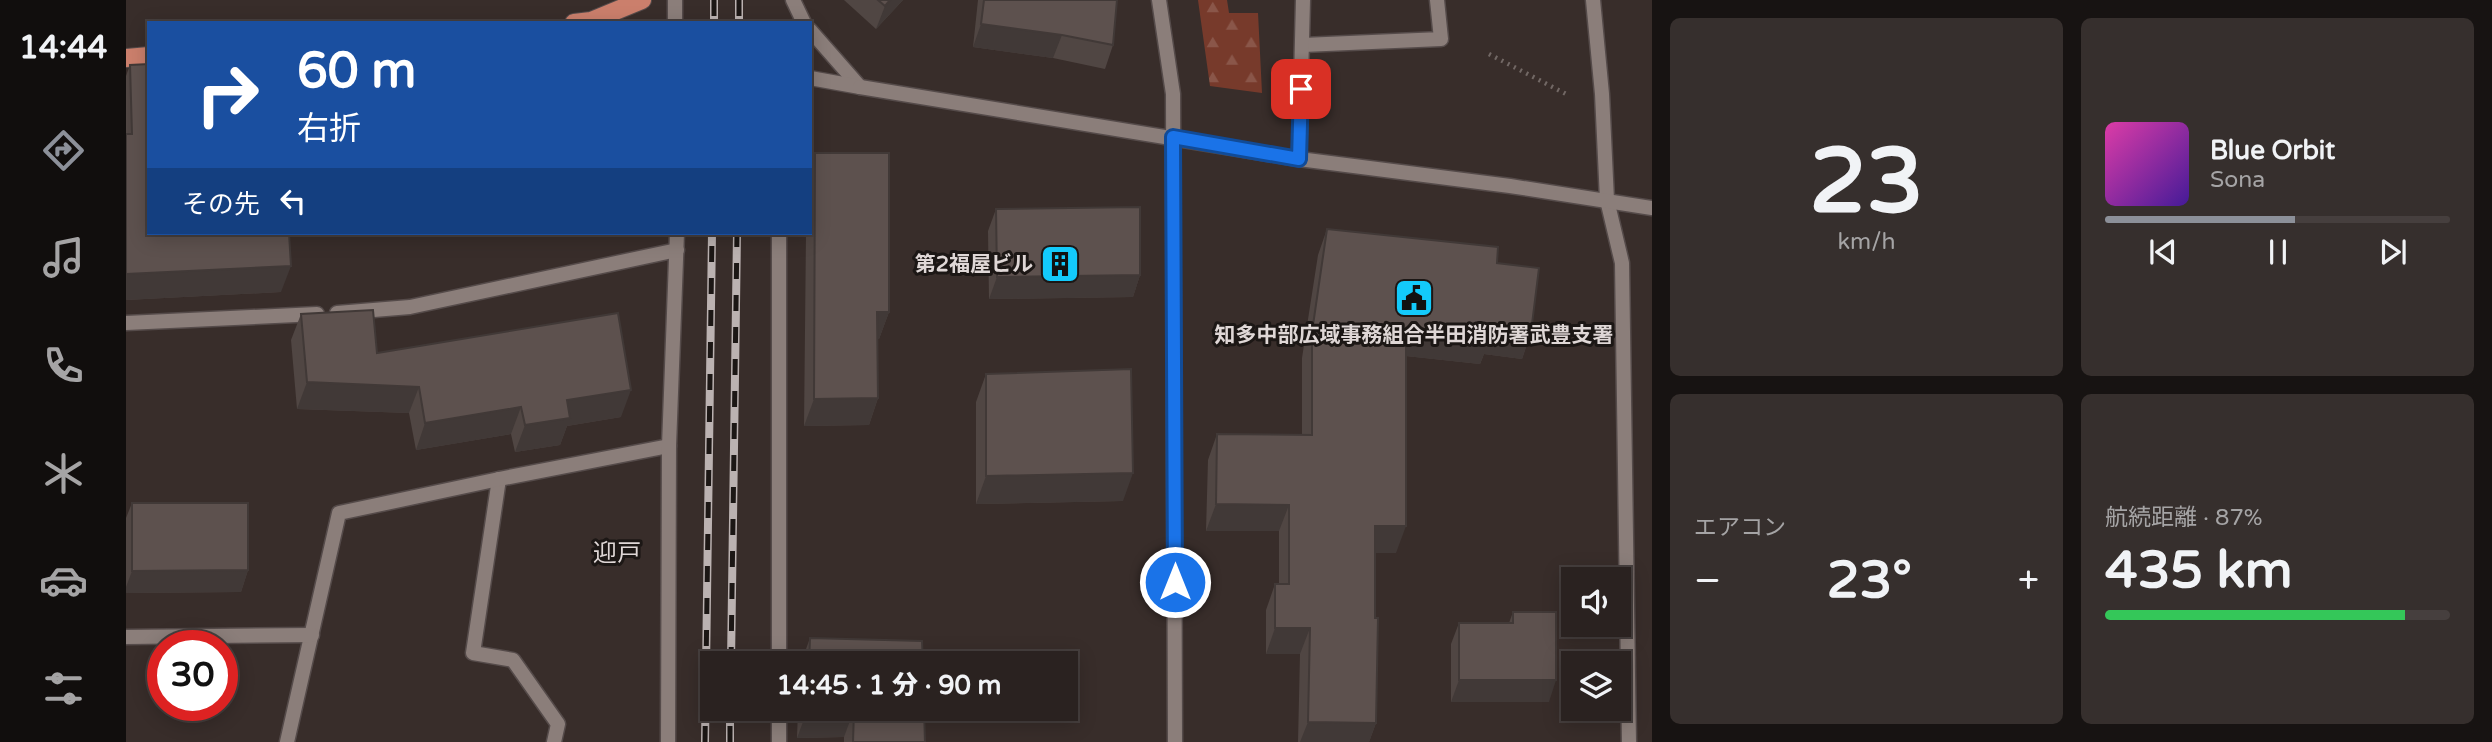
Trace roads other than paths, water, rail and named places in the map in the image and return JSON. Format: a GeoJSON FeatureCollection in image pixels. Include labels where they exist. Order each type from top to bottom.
{"type":"FeatureCollection","features":[{"type":"Feature","properties":{"kind":"main road"},"geometry":{"type":"LineString","coordinates":[[591,21],[642,0]]}},
{"type":"Feature","properties":{"kind":"main road"},"geometry":{"type":"LineString","coordinates":[[126,58],[147,56]]}},
{"type":"Feature","properties":{"kind":"street"},"geometry":{"type":"LineString","coordinates":[[675,0],[675,21]]}},
{"type":"Feature","properties":{"kind":"street"},"geometry":{"type":"LineString","coordinates":[[793,0],[803,21]]}},
{"type":"Feature","properties":{"kind":"street"},"geometry":{"type":"LineString","coordinates":[[1159,0],[1173,94],[1175,742]]}},
{"type":"Feature","properties":{"kind":"street"},"geometry":{"type":"LineString","coordinates":[[1299,159],[1303,0]]}},
{"type":"Feature","properties":{"kind":"street"},"geometry":{"type":"LineString","coordinates":[[1303,45],[1441,39],[1437,0]]}},
{"type":"Feature","properties":{"kind":"street"},"geometry":{"type":"LineString","coordinates":[[1593,0],[1602,94],[1607,200],[1622,264],[1629,742]]}},
{"type":"Feature","properties":{"kind":"street"},"geometry":{"type":"LineString","coordinates":[[812,32],[860,87]]}},
{"type":"Feature","properties":{"kind":"street"},"geometry":{"type":"LineString","coordinates":[[812,78],[1299,159],[1652,208]]}},
{"type":"Feature","properties":{"kind":"street"},"geometry":{"type":"LineString","coordinates":[[668,742],[669,446],[677,235]]}},
{"type":"Feature","properties":{"kind":"street"},"geometry":{"type":"LineString","coordinates":[[779,235],[779,651]]}},
{"type":"Feature","properties":{"kind":"street"},"geometry":{"type":"LineString","coordinates":[[126,323],[285,317],[410,307],[677,250]]}},
{"type":"Feature","properties":{"kind":"street"},"geometry":{"type":"LineString","coordinates":[[287,742],[339,513],[669,446]]}},
{"type":"Feature","properties":{"kind":"street"},"geometry":{"type":"LineString","coordinates":[[499,479],[473,653],[513,660],[558,724],[554,742]]}},
{"type":"Feature","properties":{"kind":"street"},"geometry":{"type":"LineString","coordinates":[[126,637],[312,635]]}},
{"type":"Feature","properties":{"kind":"street"},"geometry":{"type":"LineString","coordinates":[[779,721],[779,742]]}},
{"type":"Feature","properties":{"kind":"railway"},"geometry":{"type":"LineString","coordinates":[[714,0],[714,21]]}},
{"type":"Feature","properties":{"kind":"railway"},"geometry":{"type":"LineString","coordinates":[[739,0],[739,21]]}},
{"type":"Feature","properties":{"kind":"railway"},"geometry":{"type":"LineString","coordinates":[[705,742],[712,235]]}},
{"type":"Feature","properties":{"kind":"railway"},"geometry":{"type":"LineString","coordinates":[[731,651],[737,235]]}},
{"type":"Feature","properties":{"kind":"railway"},"geometry":{"type":"LineString","coordinates":[[730,721],[730,742]]}},
{"type":"Feature","properties":{"kind":"place","name":"第2福屋ビル"},"geometry":{"type":"Point","coordinates":[1060,264]}},
{"type":"Feature","properties":{"kind":"place","name":"知多中部広域事務組合半田消防署武豊支署"},"geometry":{"type":"Point","coordinates":[1414,298]}},
{"type":"Feature","properties":{"kind":"district","name":"迎戸"},"geometry":{"type":"Point","coordinates":[617,553]}}]}
